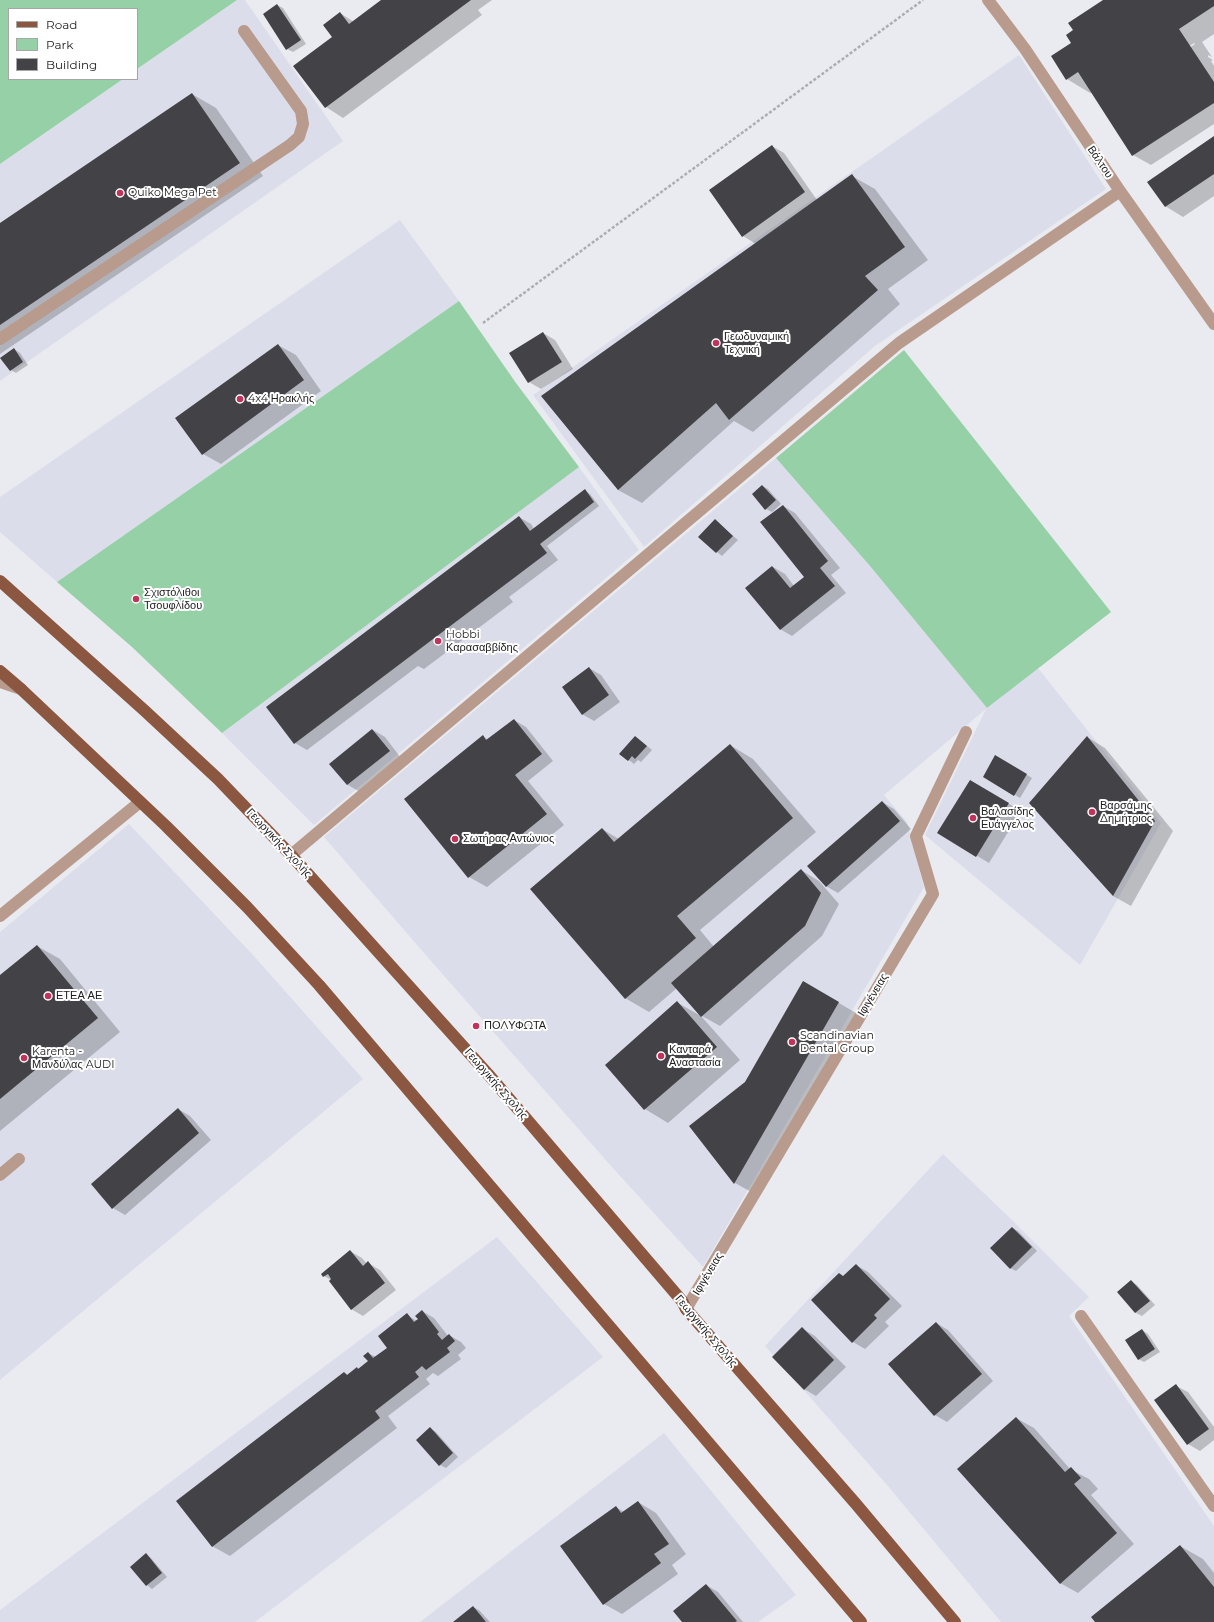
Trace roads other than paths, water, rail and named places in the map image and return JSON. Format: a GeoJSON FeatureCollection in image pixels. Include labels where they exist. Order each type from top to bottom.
{"type":"FeatureCollection","features":[{"type":"Feature","properties":{"kind":"main road","name":"Γεωργικής Σχολής"},"geometry":{"type":"LineString","coordinates":[[0,581],[66,639],[218,779],[291,855],[488,1074],[682,1301],[686,1309],[856,1504],[955,1622]]}},
{"type":"Feature","properties":{"kind":"main road"},"geometry":{"type":"LineString","coordinates":[[0,671],[166,826],[247,907],[319,985],[862,1622]]}},
{"type":"Feature","properties":{"kind":"street","name":"Βάλτου"},"geometry":{"type":"LineString","coordinates":[[988,0],[1025,49],[1120,191],[1214,324]]}},
{"type":"Feature","properties":{"kind":"street"},"geometry":{"type":"LineString","coordinates":[[0,339],[290,145],[299,137],[303,124],[301,111],[244,31]]}},
{"type":"Feature","properties":{"kind":"street"},"geometry":{"type":"LineString","coordinates":[[291,855],[899,343],[1120,191]]}},
{"type":"Feature","properties":{"kind":"street"},"geometry":{"type":"LineString","coordinates":[[0,682],[21,689]]}},
{"type":"Feature","properties":{"kind":"street","name":"Ιφιγένειας"},"geometry":{"type":"LineString","coordinates":[[686,1309],[933,894],[916,836],[966,732]]}},
{"type":"Feature","properties":{"kind":"street"},"geometry":{"type":"LineString","coordinates":[[0,916],[140,802]]}},
{"type":"Feature","properties":{"kind":"street"},"geometry":{"type":"LineString","coordinates":[[0,1174],[19,1159]]}},
{"type":"Feature","properties":{"kind":"street"},"geometry":{"type":"LineString","coordinates":[[1081,1316],[1214,1506]]}},
{"type":"Feature","properties":{"kind":"place","name":"Quiko Mega Pet"},"geometry":{"type":"Point","coordinates":[120,193]}},
{"type":"Feature","properties":{"kind":"place","name":"Γεωδυναμική Τεχνική"},"geometry":{"type":"Point","coordinates":[716,343]}},
{"type":"Feature","properties":{"kind":"place","name":"4x4 Ηρακλής"},"geometry":{"type":"Point","coordinates":[240,399]}},
{"type":"Feature","properties":{"kind":"place","name":"Σχιστόλιθοι Τσουφλίδου"},"geometry":{"type":"Point","coordinates":[136,599]}},
{"type":"Feature","properties":{"kind":"place","name":"Hobbi Καρασαββίδης"},"geometry":{"type":"Point","coordinates":[438,641]}},
{"type":"Feature","properties":{"kind":"place","name":"Βαρσάμης Δημήτριος"},"geometry":{"type":"Point","coordinates":[1092,812]}},
{"type":"Feature","properties":{"kind":"place","name":"Βαλασίδης Ευάγγελος"},"geometry":{"type":"Point","coordinates":[973,818]}},
{"type":"Feature","properties":{"kind":"place","name":"Σωτήρας Αντώνιος"},"geometry":{"type":"Point","coordinates":[455,839]}},
{"type":"Feature","properties":{"kind":"place","name":"ΕΤΕΑ ΑΕ"},"geometry":{"type":"Point","coordinates":[48,996]}},
{"type":"Feature","properties":{"kind":"place","name":"ΠΟΛΥΦΩΤΑ"},"geometry":{"type":"Point","coordinates":[476,1026]}},
{"type":"Feature","properties":{"kind":"place","name":"Scandinavian Dental Group"},"geometry":{"type":"Point","coordinates":[792,1042]}},
{"type":"Feature","properties":{"kind":"place","name":"Κανταρά Αναστασία"},"geometry":{"type":"Point","coordinates":[661,1056]}},
{"type":"Feature","properties":{"kind":"place","name":"Karenta - Μανδύλας AUDI"},"geometry":{"type":"Point","coordinates":[24,1058]}}]}
